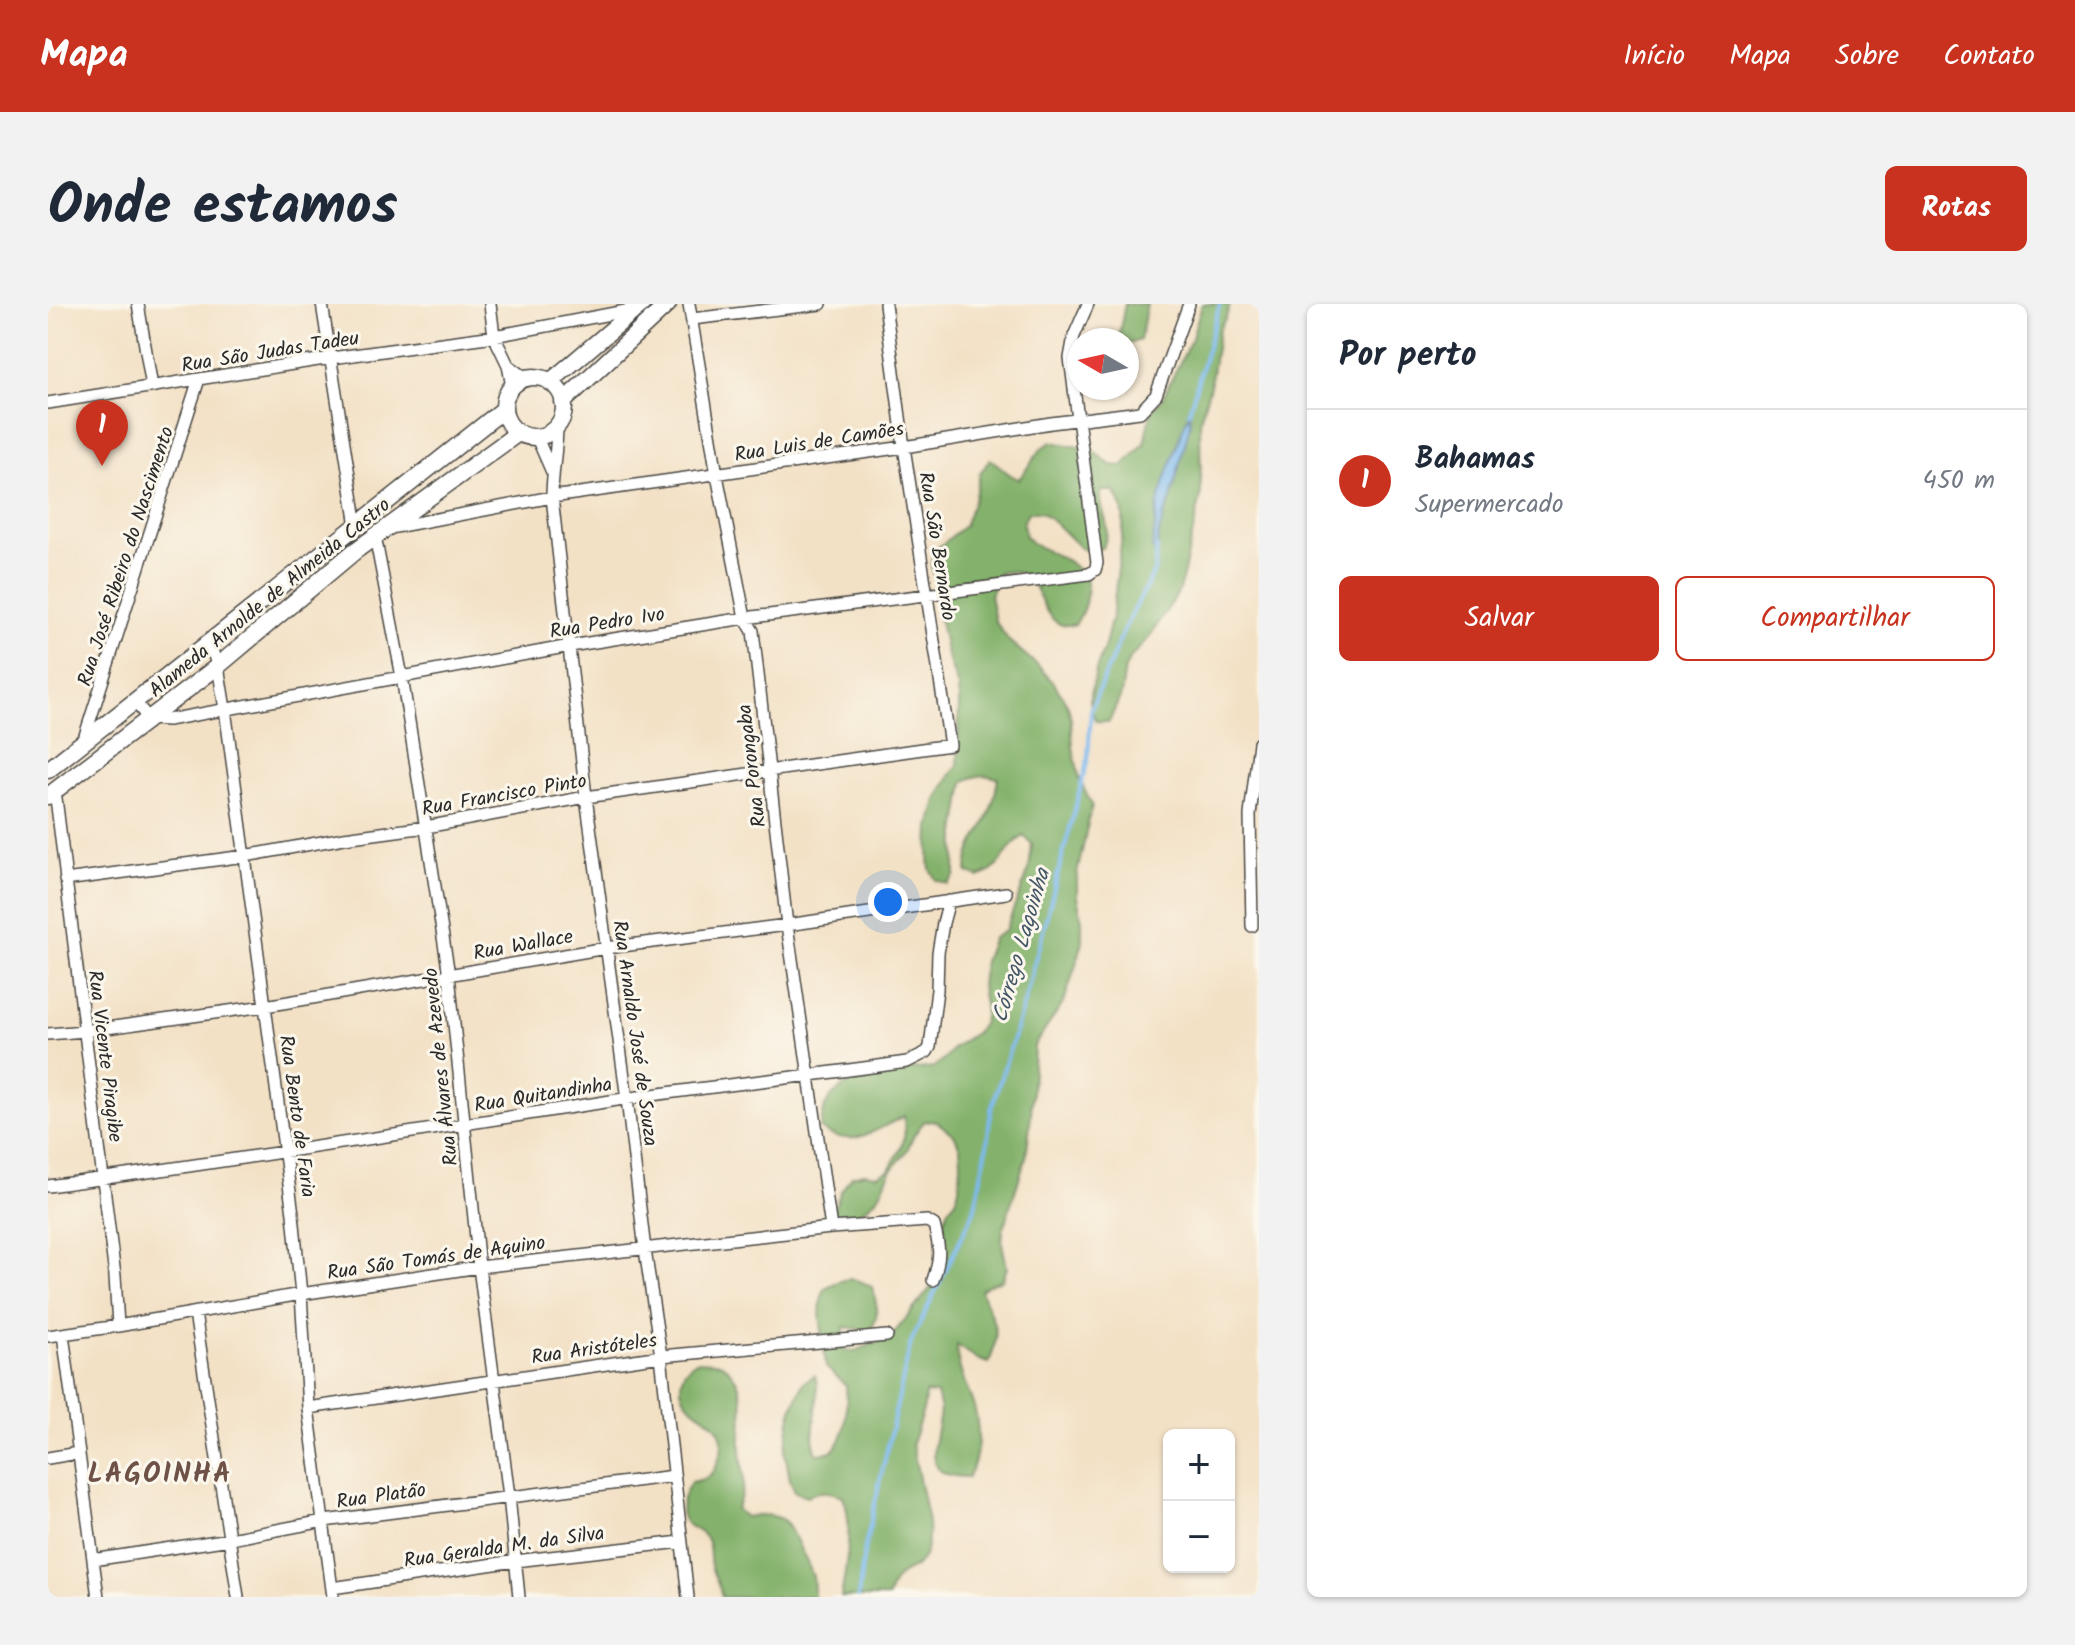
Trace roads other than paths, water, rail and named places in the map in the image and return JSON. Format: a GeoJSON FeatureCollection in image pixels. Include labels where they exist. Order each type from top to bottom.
{"type":"FeatureCollection","features":[{"type":"Feature","properties":{"kind":"main road"},"geometry":{"type":"LineString","coordinates":[[563,402],[668,304]]}},
{"type":"Feature","properties":{"kind":"main road"},"geometry":{"type":"LineString","coordinates":[[550,382],[640,306]]}},
{"type":"Feature","properties":{"kind":"main road"},"geometry":{"type":"LineString","coordinates":[[536,377],[550,382],[563,402],[563,412],[557,426],[537,438],[518,433],[506,419],[505,399],[519,383],[536,377]]}},
{"type":"Feature","properties":{"kind":"main road","name":"Alameda Arnolde de Almeida Castro"},"geometry":{"type":"LineString","coordinates":[[48,770],[504,409]]}},
{"type":"Feature","properties":{"kind":"main road","name":"Alameda Arnolde de Almeida Castro"},"geometry":{"type":"LineString","coordinates":[[51,793],[218,666],[380,532],[518,433]]}},
{"type":"Feature","properties":{"kind":"street"},"geometry":{"type":"LineString","coordinates":[[138,304],[152,387]]}},
{"type":"Feature","properties":{"kind":"street"},"geometry":{"type":"LineString","coordinates":[[322,304],[357,526]]}},
{"type":"Feature","properties":{"kind":"street"},"geometry":{"type":"LineString","coordinates":[[490,304],[494,336],[519,383]]}},
{"type":"Feature","properties":{"kind":"street","name":"Rua Porongaba"},"geometry":{"type":"LineString","coordinates":[[689,304],[717,475],[745,618],[753,631],[787,925],[831,1228]]}},
{"type":"Feature","properties":{"kind":"street"},"geometry":{"type":"LineString","coordinates":[[692,319],[821,304]]}},
{"type":"Feature","properties":{"kind":"street","name":"Rua São Bernardo"},"geometry":{"type":"LineString","coordinates":[[885,304],[950,745]]}},
{"type":"Feature","properties":{"kind":"street"},"geometry":{"type":"LineString","coordinates":[[1074,304],[1086,308],[1074,336],[1070,358],[1079,419]]}},
{"type":"Feature","properties":{"kind":"street","name":"Rua Luis de Camões"},"geometry":{"type":"LineString","coordinates":[[380,532],[552,497],[1140,412],[1156,395],[1189,304]]}},
{"type":"Feature","properties":{"kind":"street","name":"Rua São Judas Tadeu"},"geometry":{"type":"LineString","coordinates":[[48,403],[331,358],[494,336],[640,306]]}},
{"type":"Feature","properties":{"kind":"street","name":"Rua José Ribeiro do Nascimento"},"geometry":{"type":"LineString","coordinates":[[83,743],[199,379]]}},
{"type":"Feature","properties":{"kind":"street","name":"Rua Pedro Ivo"},"geometry":{"type":"LineString","coordinates":[[149,719],[168,720],[570,646],[745,618],[1089,574],[1095,570],[1097,563],[1079,419]]}},
{"type":"Feature","properties":{"kind":"street","name":"Rua Arnaldo José de Souza"},"geometry":{"type":"LineString","coordinates":[[557,426],[552,497],[586,797],[661,1356],[688,1597]]}},
{"type":"Feature","properties":{"kind":"street","name":"Rua Arnaldo José de Souza"},"geometry":{"type":"LineString","coordinates":[[537,438],[552,473]]}},
{"type":"Feature","properties":{"kind":"street","name":"Rua Álvares de Azevedo"},"geometry":{"type":"LineString","coordinates":[[380,532],[449,975],[479,1267],[519,1597]]}},
{"type":"Feature","properties":{"kind":"street","name":"Rua Bento de Faria"},"geometry":{"type":"LineString","coordinates":[[209,643],[218,666],[225,709],[285,1151],[301,1294],[308,1408],[332,1593]]}},
{"type":"Feature","properties":{"kind":"street"},"geometry":{"type":"LineString","coordinates":[[135,702],[149,719]]}},
{"type":"Feature","properties":{"kind":"street"},"geometry":{"type":"LineString","coordinates":[[1252,926],[1255,910],[1250,815],[1259,743]]}},
{"type":"Feature","properties":{"kind":"street","name":"Rua Francisco Pinto"},"geometry":{"type":"LineString","coordinates":[[65,880],[245,856],[586,797],[950,745]]}},
{"type":"Feature","properties":{"kind":"street","name":"Rua Vicente Piragibe"},"geometry":{"type":"LineString","coordinates":[[51,793],[85,1031],[115,1276],[118,1326]]}},
{"type":"Feature","properties":{"kind":"street","name":"Rua Wallace"},"geometry":{"type":"LineString","coordinates":[[48,1034],[265,1006],[606,948],[1006,893]]}},
{"type":"Feature","properties":{"kind":"street","name":"Rua Quitandinha"},"geometry":{"type":"LineString","coordinates":[[48,1186],[627,1099],[907,1062],[927,1052],[930,1047],[938,953],[949,901]]}},
{"type":"Feature","properties":{"kind":"street","name":"Rua São Tomás de Aquino"},"geometry":{"type":"LineString","coordinates":[[48,1336],[479,1267],[831,1228],[930,1222],[934,1225],[940,1248],[940,1261],[933,1280]]}},
{"type":"Feature","properties":{"kind":"street"},"geometry":{"type":"LineString","coordinates":[[195,1313],[238,1597]]}},
{"type":"Feature","properties":{"kind":"street"},"geometry":{"type":"LineString","coordinates":[[63,1334],[98,1597]]}},
{"type":"Feature","properties":{"kind":"street","name":"Rua Aristóteles"},"geometry":{"type":"LineString","coordinates":[[308,1408],[661,1356],[887,1336]]}},
{"type":"Feature","properties":{"kind":"street"},"geometry":{"type":"LineString","coordinates":[[48,1458],[78,1453]]}},
{"type":"Feature","properties":{"kind":"street","name":"Rua Platão"},"geometry":{"type":"LineString","coordinates":[[93,1560],[324,1521],[674,1476]]}},
{"type":"Feature","properties":{"kind":"street","name":"Rua Geralda M. da Silva"},"geometry":{"type":"LineString","coordinates":[[332,1593],[515,1561],[681,1542]]}},
{"type":"Feature","properties":{"kind":"water"},"geometry":{"type":"Polygon","coordinates":[[[1190,411],[1190,424],[1170,502],[1160,527],[1156,554],[1152,548],[1159,498],[1190,411]]]}},
{"type":"Feature","properties":{"kind":"waterway","name":"Córrego Lagoinha"},"geometry":{"type":"LineString","coordinates":[[1189,412],[1220,304]]}},
{"type":"Feature","properties":{"kind":"waterway","name":"Córrego Lagoinha"},"geometry":{"type":"LineString","coordinates":[[858,1597],[864,1552],[911,1342],[974,1211],[991,1110],[1024,1003],[1088,759],[1091,709],[1125,627],[1154,572],[1157,548]]}},
{"type":"Feature","properties":{"kind":"place","name":"Bahamas"},"geometry":{"type":"Point","coordinates":[102,466]}},
{"type":"Feature","properties":{"kind":"district","name":"LAGOINHA"},"geometry":{"type":"Point","coordinates":[160,1472]}}]}
